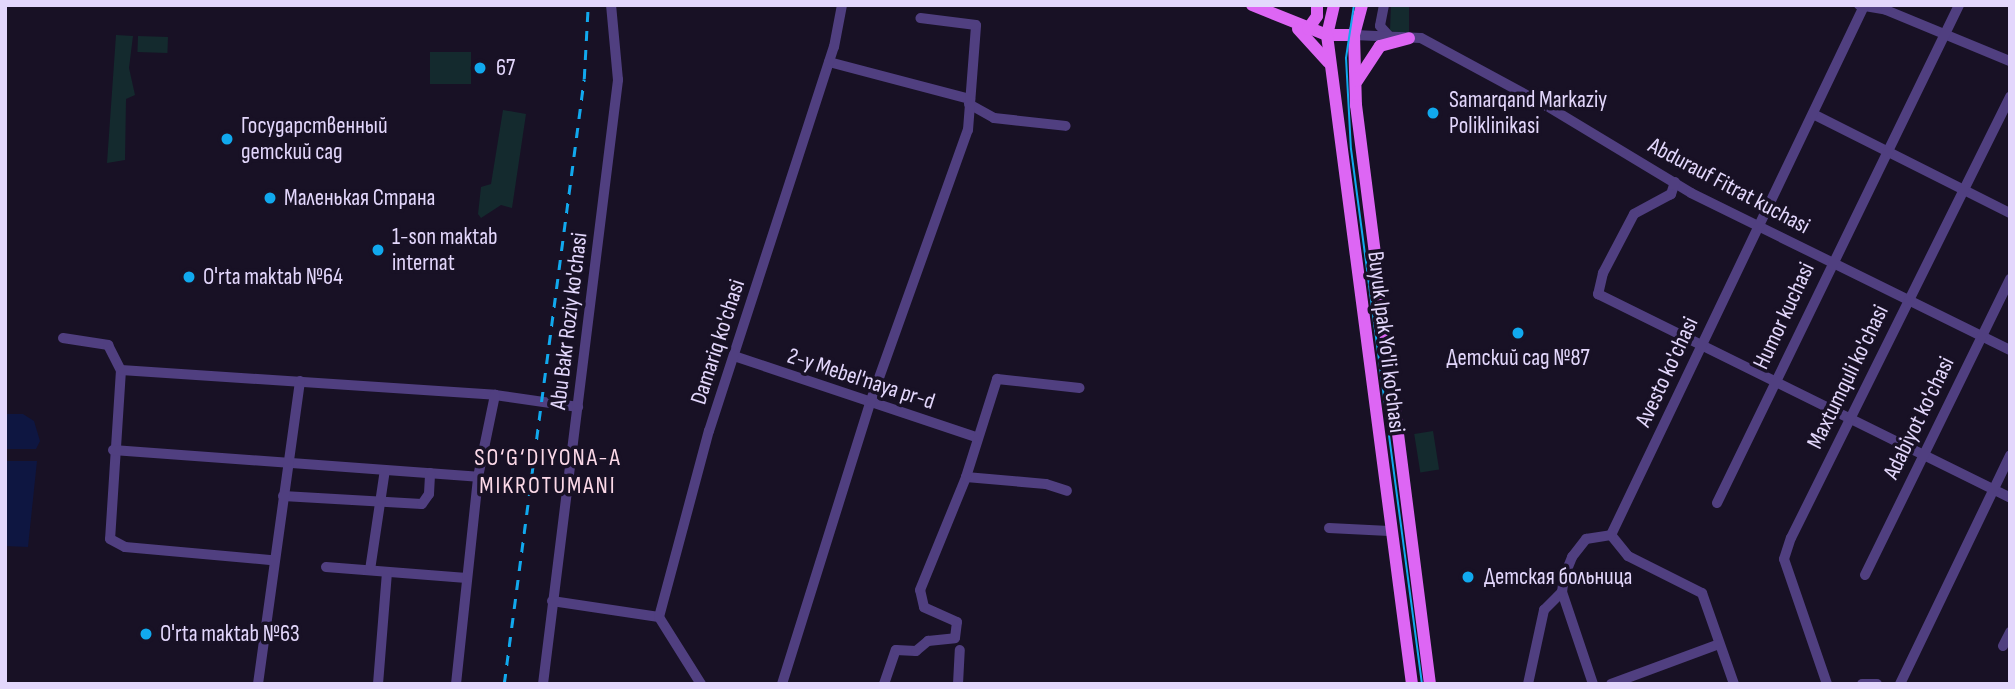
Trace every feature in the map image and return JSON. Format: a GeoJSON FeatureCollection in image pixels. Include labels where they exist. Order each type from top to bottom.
{"type":"FeatureCollection","features":[{"type":"Feature","properties":{"kind":"main road"},"geometry":{"type":"LineString","coordinates":[[1252,5],[1327,36],[1354,36]]}},
{"type":"Feature","properties":{"kind":"main road"},"geometry":{"type":"LineString","coordinates":[[1308,29],[1317,16],[1317,5]]}},
{"type":"Feature","properties":{"kind":"main road","name":"Buyuk Ipak Yo'li ko'chasi"},"geometry":{"type":"LineString","coordinates":[[1334,5],[1327,36],[1330,66],[1389,531],[1412,684]]}},
{"type":"Feature","properties":{"kind":"main road","name":"Buyuk Ipak Yo'li ko'chasi"},"geometry":{"type":"LineString","coordinates":[[1362,5],[1354,36],[1355,84],[1430,684]]}},
{"type":"Feature","properties":{"kind":"main road"},"geometry":{"type":"LineString","coordinates":[[1280,17],[1317,45],[1330,66]]}},
{"type":"Feature","properties":{"kind":"main road"},"geometry":{"type":"LineString","coordinates":[[1355,84],[1380,46],[1409,38]]}},
{"type":"Feature","properties":{"kind":"street","name":"Abu Bakr Roziy ko'chasi"},"geometry":{"type":"LineString","coordinates":[[543,684],[618,80],[611,5]]}},
{"type":"Feature","properties":{"kind":"street","name":"Damariq ko'chasi"},"geometry":{"type":"LineString","coordinates":[[659,617],[734,356],[829,62],[842,5]]}},
{"type":"Feature","properties":{"kind":"street"},"geometry":{"type":"LineString","coordinates":[[1384,5],[1380,26],[1390,37]]}},
{"type":"Feature","properties":{"kind":"street","name":"Humor kuchasi"},"geometry":{"type":"LineString","coordinates":[[1717,503],[1831,262],[1959,5]]}},
{"type":"Feature","properties":{"kind":"street"},"geometry":{"type":"LineString","coordinates":[[1867,6],[2010,61]]}},
{"type":"Feature","properties":{"kind":"street","name":"Avesto ko'chasi"},"geometry":{"type":"LineString","coordinates":[[1611,535],[1757,225],[1867,6]]}},
{"type":"Feature","properties":{"kind":"street"},"geometry":{"type":"LineString","coordinates":[[790,684],[783,683],[870,403],[968,130],[975,25],[920,19]]}},
{"type":"Feature","properties":{"kind":"street","name":"Abdurauf Fitrat kuchasi"},"geometry":{"type":"LineString","coordinates":[[1354,36],[1421,38],[1547,106],[1675,182],[2010,350]]}},
{"type":"Feature","properties":{"kind":"street"},"geometry":{"type":"LineString","coordinates":[[829,62],[970,101],[993,118],[1066,126]]}},
{"type":"Feature","properties":{"kind":"street","name":"Maxtumquli ko'chasi"},"geometry":{"type":"LineString","coordinates":[[1826,684],[1784,559],[1907,299],[1966,190],[2010,96]]}},
{"type":"Feature","properties":{"kind":"street"},"geometry":{"type":"LineString","coordinates":[[1813,114],[2010,213]]}},
{"type":"Feature","properties":{"kind":"street"},"geometry":{"type":"LineString","coordinates":[[1675,182],[1671,194],[1634,214],[1603,273],[1598,294],[1924,452],[2010,498]]}},
{"type":"Feature","properties":{"kind":"street","name":"Adabiyot ko'chasi"},"geometry":{"type":"LineString","coordinates":[[1866,575],[1980,335],[2010,279]]}},
{"type":"Feature","properties":{"kind":"street"},"geometry":{"type":"LineString","coordinates":[[62,338],[108,345],[121,370],[113,450],[110,539],[125,547],[272,560]]}},
{"type":"Feature","properties":{"kind":"street","name":"2-y Mebel'naya pr-d"},"geometry":{"type":"LineString","coordinates":[[734,356],[976,438]]}},
{"type":"Feature","properties":{"kind":"street"},"geometry":{"type":"LineString","coordinates":[[121,370],[495,395],[578,407]]}},
{"type":"Feature","properties":{"kind":"street"},"geometry":{"type":"LineString","coordinates":[[884,684],[896,650],[916,651],[928,641],[955,638],[957,622],[924,607],[920,590],[967,477],[976,438],[997,379],[1080,388]]}},
{"type":"Feature","properties":{"kind":"street"},"geometry":{"type":"LineString","coordinates":[[258,684],[272,560],[300,381]]}},
{"type":"Feature","properties":{"kind":"street"},"geometry":{"type":"LineString","coordinates":[[456,684],[478,477],[495,395]]}},
{"type":"Feature","properties":{"kind":"street"},"geometry":{"type":"LineString","coordinates":[[113,450],[478,477]]}},
{"type":"Feature","properties":{"kind":"street"},"geometry":{"type":"LineString","coordinates":[[1900,684],[2010,454]]}},
{"type":"Feature","properties":{"kind":"street"},"geometry":{"type":"LineString","coordinates":[[370,570],[384,470]]}},
{"type":"Feature","properties":{"kind":"street"},"geometry":{"type":"LineString","coordinates":[[283,496],[422,504],[429,494],[430,473]]}},
{"type":"Feature","properties":{"kind":"street"},"geometry":{"type":"LineString","coordinates":[[967,477],[1046,484],[1067,491]]}},
{"type":"Feature","properties":{"kind":"street"},"geometry":{"type":"LineString","coordinates":[[1329,528],[1389,531]]}},
{"type":"Feature","properties":{"kind":"street"},"geometry":{"type":"LineString","coordinates":[[1528,684],[1544,610],[1562,592],[1572,556],[1586,539],[1611,535],[1629,556],[1702,593],[1734,684]]}},
{"type":"Feature","properties":{"kind":"street"},"geometry":{"type":"LineString","coordinates":[[326,567],[467,578]]}},
{"type":"Feature","properties":{"kind":"street"},"geometry":{"type":"LineString","coordinates":[[378,684],[387,572]]}},
{"type":"Feature","properties":{"kind":"street"},"geometry":{"type":"LineString","coordinates":[[1562,592],[1593,684]]}},
{"type":"Feature","properties":{"kind":"street"},"geometry":{"type":"LineString","coordinates":[[552,601],[659,617],[701,684]]}},
{"type":"Feature","properties":{"kind":"street"},"geometry":{"type":"LineString","coordinates":[[2003,646],[2010,632]]}},
{"type":"Feature","properties":{"kind":"street"},"geometry":{"type":"LineString","coordinates":[[1611,684],[1719,644]]}},
{"type":"Feature","properties":{"kind":"street"},"geometry":{"type":"LineString","coordinates":[[958,684],[960,650]]}},
{"type":"Feature","properties":{"kind":"street"},"geometry":{"type":"LineString","coordinates":[[1862,684],[1877,684]]}},
{"type":"Feature","properties":{"kind":"green space"},"geometry":{"type":"Polygon","coordinates":[[[1391,5],[1409,5],[1409,34],[1390,31],[1391,5]]]}},
{"type":"Feature","properties":{"kind":"green space"},"geometry":{"type":"Polygon","coordinates":[[[116,35],[133,36],[129,68],[135,95],[126,99],[125,160],[107,163],[116,35]]]}},
{"type":"Feature","properties":{"kind":"green space"},"geometry":{"type":"Polygon","coordinates":[[[138,36],[168,37],[167,53],[137,52],[138,36]]]}},
{"type":"Feature","properties":{"kind":"green space"},"geometry":{"type":"Polygon","coordinates":[[[430,52],[471,52],[471,84],[430,84],[430,52]]]}},
{"type":"Feature","properties":{"kind":"green space"},"geometry":{"type":"Polygon","coordinates":[[[503,110],[526,114],[512,208],[501,205],[481,218],[478,214],[481,187],[491,184],[503,110]]]}},
{"type":"Feature","properties":{"kind":"green space"},"geometry":{"type":"Polygon","coordinates":[[[1433,431],[1439,470],[1420,472],[1414,434],[1433,431]]]}},
{"type":"Feature","properties":{"kind":"shaded area"},"geometry":{"type":"Polygon","coordinates":[[[5,414],[23,414],[34,421],[40,441],[36,449],[5,449],[5,414]]]}},
{"type":"Feature","properties":{"kind":"shaded area"},"geometry":{"type":"Polygon","coordinates":[[[5,461],[37,461],[28,547],[5,546],[5,461]]]}},
{"type":"Feature","properties":{"kind":"tram line"},"geometry":{"type":"LineString","coordinates":[[1354,5],[1346,58],[1351,149],[1422,684]]}},
{"type":"Feature","properties":{"kind":"railway"},"geometry":{"type":"LineString","coordinates":[[504,684],[584,79],[588,5]]}},
{"type":"Feature","properties":{"kind":"place","name":"67"},"geometry":{"type":"Point","coordinates":[480,68]}},
{"type":"Feature","properties":{"kind":"place","name":"Samarqand Markaziy Poliklinikasi"},"geometry":{"type":"Point","coordinates":[1433,113]}},
{"type":"Feature","properties":{"kind":"place","name":"Государственный детский сад"},"geometry":{"type":"Point","coordinates":[227,139]}},
{"type":"Feature","properties":{"kind":"place","name":"Маленькая Страна"},"geometry":{"type":"Point","coordinates":[270,198]}},
{"type":"Feature","properties":{"kind":"place","name":"1-son maktab internat"},"geometry":{"type":"Point","coordinates":[378,250]}},
{"type":"Feature","properties":{"kind":"place","name":"O'rta maktab №64"},"geometry":{"type":"Point","coordinates":[189,277]}},
{"type":"Feature","properties":{"kind":"place","name":"Детский сад №87"},"geometry":{"type":"Point","coordinates":[1518,333]}},
{"type":"Feature","properties":{"kind":"place","name":"Детская больница"},"geometry":{"type":"Point","coordinates":[1468,577]}},
{"type":"Feature","properties":{"kind":"place","name":"O'rta maktab №63"},"geometry":{"type":"Point","coordinates":[146,634]}},
{"type":"Feature","properties":{"kind":"district","name":"SO‘G‘DIYONA-А MIKROTUMANI"},"geometry":{"type":"Point","coordinates":[548,472]}}]}
